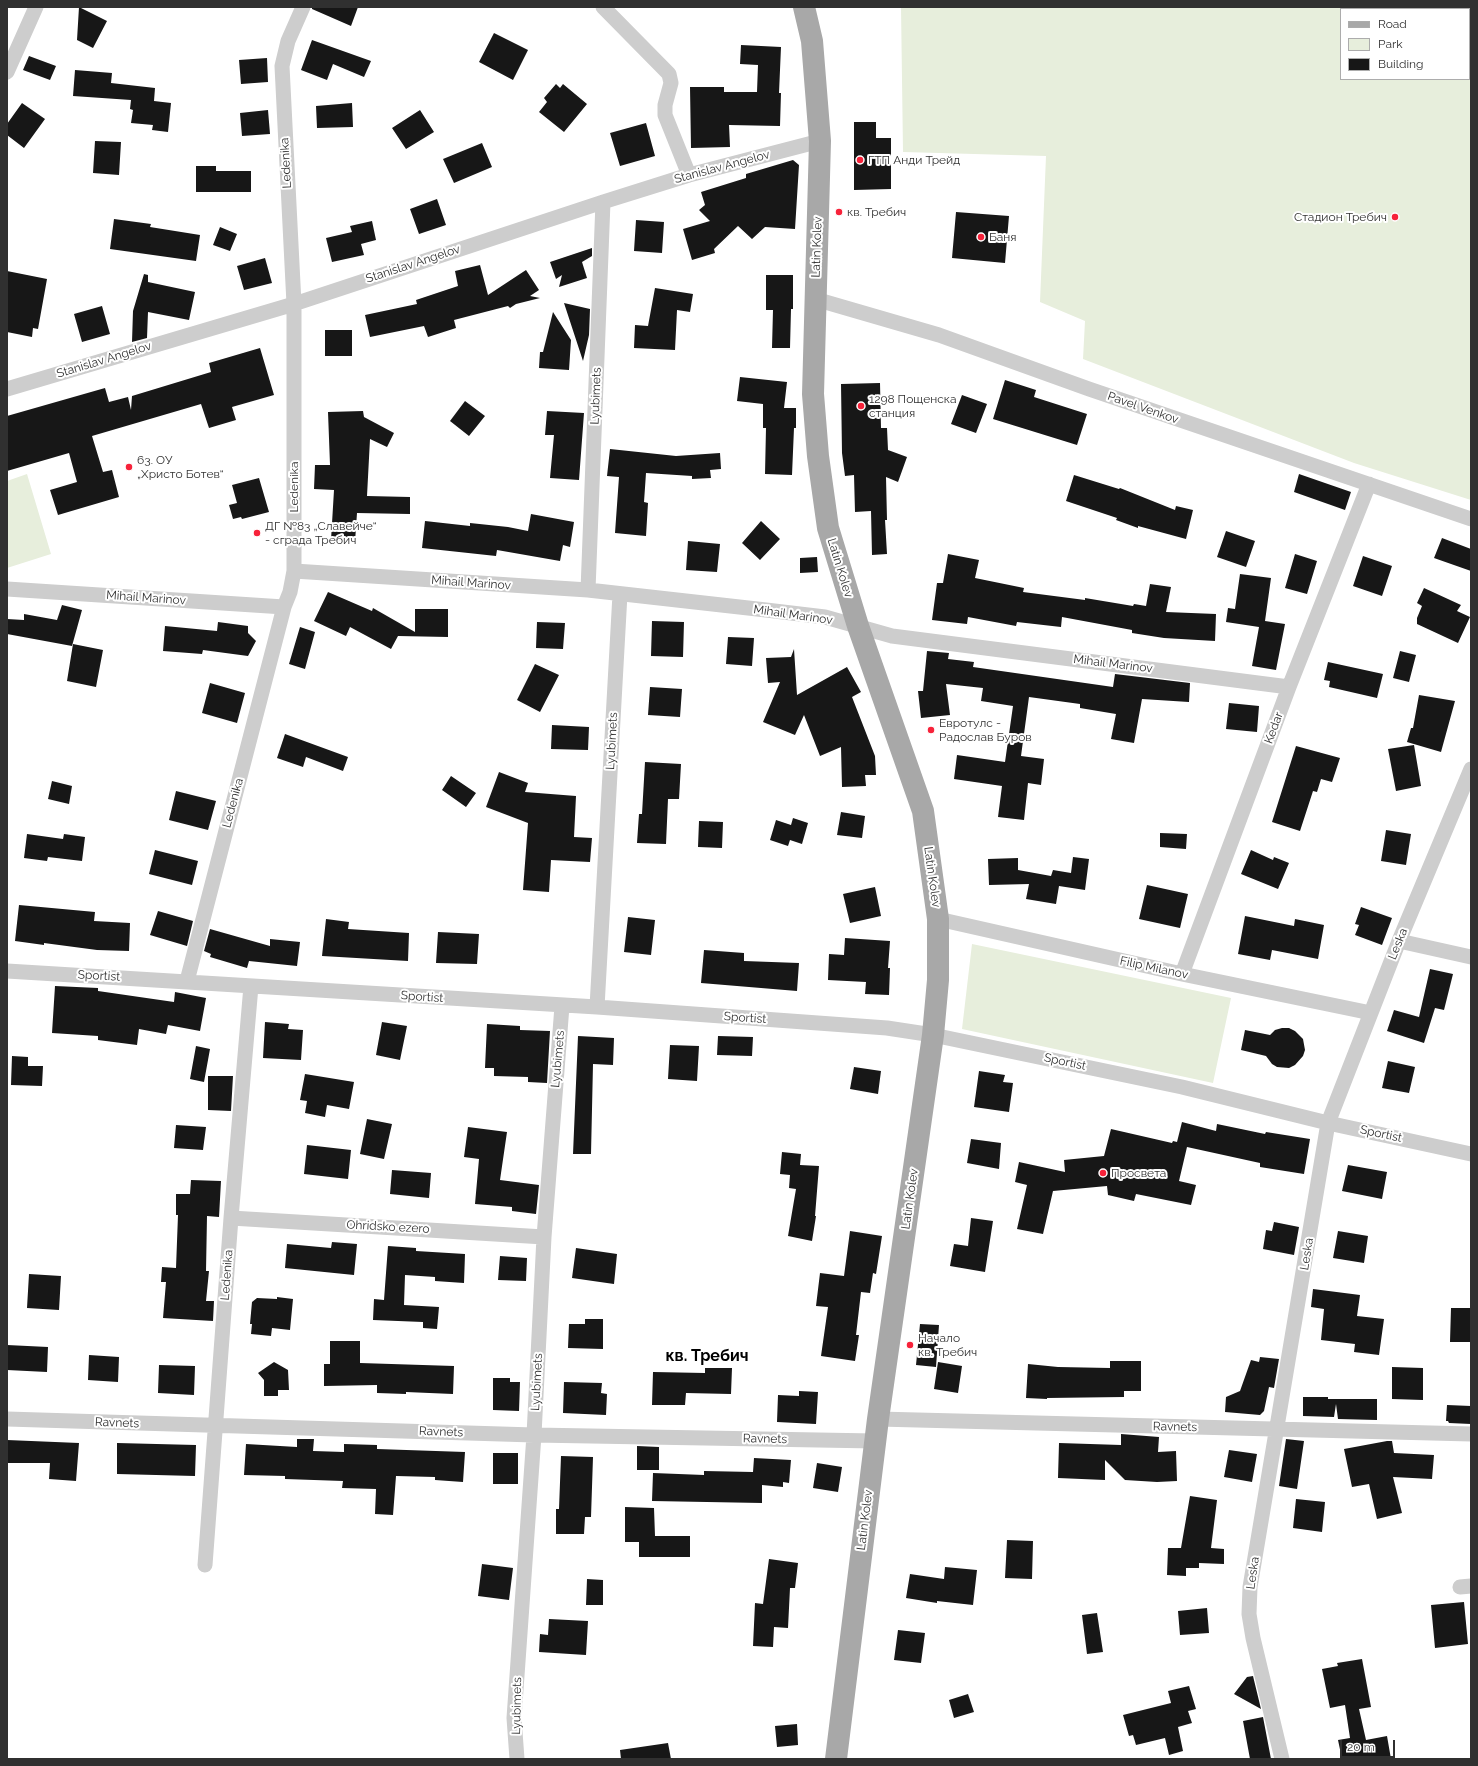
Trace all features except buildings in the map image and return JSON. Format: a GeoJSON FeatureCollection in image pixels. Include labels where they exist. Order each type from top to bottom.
{"type":"FeatureCollection","features":[{"type":"Feature","properties":{"kind":"main road","name":"Latin Kolev"},"geometry":{"type":"LineString","coordinates":[[804,7],[812,41],[820,141],[813,394],[818,456],[828,528],[858,626],[922,811],[938,919],[938,980],[933,1034],[875,1441],[836,1759]]}},
{"type":"Feature","properties":{"kind":"street"},"geometry":{"type":"LineString","coordinates":[[7,72],[36,7]]}},
{"type":"Feature","properties":{"kind":"street","name":"Ledenika"},"geometry":{"type":"LineString","coordinates":[[187,981],[284,607],[290,592],[294,571],[294,304],[282,66],[288,41],[303,7]]}},
{"type":"Feature","properties":{"kind":"street"},"geometry":{"type":"LineString","coordinates":[[603,7],[669,74],[671,83],[665,105],[665,115],[689,175]]}},
{"type":"Feature","properties":{"kind":"street","name":"Stanislav Angelov"},"geometry":{"type":"LineString","coordinates":[[7,389],[294,304],[689,175],[820,141]]}},
{"type":"Feature","properties":{"kind":"street","name":"Lyubimets"},"geometry":{"type":"LineString","coordinates":[[588,590],[603,202]]}},
{"type":"Feature","properties":{"kind":"street","name":"Pavel Venkov"},"geometry":{"type":"LineString","coordinates":[[815,299],[939,335],[1097,392],[1471,519]]}},
{"type":"Feature","properties":{"kind":"street","name":"Kedar"},"geometry":{"type":"LineString","coordinates":[[1182,974],[1289,687],[1369,484]]}},
{"type":"Feature","properties":{"kind":"street","name":"Mihail Marinov"},"geometry":{"type":"LineString","coordinates":[[294,571],[588,590],[824,617],[892,636],[1289,687]]}},
{"type":"Feature","properties":{"kind":"street","name":"Mihail Marinov"},"geometry":{"type":"LineString","coordinates":[[7,589],[284,607]]}},
{"type":"Feature","properties":{"kind":"street","name":"Lyubimets"},"geometry":{"type":"LineString","coordinates":[[596,1007],[620,594]]}},
{"type":"Feature","properties":{"kind":"street","name":"Leska"},"geometry":{"type":"LineString","coordinates":[[1282,1759],[1253,1638],[1250,1614],[1250,1587],[1278,1430],[1328,1123],[1398,941],[1471,769]]}},
{"type":"Feature","properties":{"kind":"street","name":"Filip Milanov"},"geometry":{"type":"LineString","coordinates":[[938,919],[1182,974],[1371,1013]]}},
{"type":"Feature","properties":{"kind":"street"},"geometry":{"type":"LineString","coordinates":[[1398,941],[1471,957]]}},
{"type":"Feature","properties":{"kind":"street","name":"Sportist"},"geometry":{"type":"LineString","coordinates":[[7,971],[596,1007],[888,1028],[933,1034],[1182,1087],[1328,1123],[1471,1154]]}},
{"type":"Feature","properties":{"kind":"street","name":"Ledenika"},"geometry":{"type":"LineString","coordinates":[[205,1565],[231,1218],[251,986]]}},
{"type":"Feature","properties":{"kind":"street","name":"Lyubimets"},"geometry":{"type":"LineString","coordinates":[[517,1759],[514,1718],[534,1435],[544,1237],[562,1006]]}},
{"type":"Feature","properties":{"kind":"street","name":"Ohridsko ezero"},"geometry":{"type":"LineString","coordinates":[[231,1218],[544,1237]]}},
{"type":"Feature","properties":{"kind":"street","name":"Ravnets"},"geometry":{"type":"LineString","coordinates":[[7,1419],[534,1435],[875,1441]]}},
{"type":"Feature","properties":{"kind":"street","name":"Ravnets"},"geometry":{"type":"LineString","coordinates":[[878,1419],[1471,1434]]}},
{"type":"Feature","properties":{"kind":"green space"},"geometry":{"type":"Polygon","coordinates":[[[901,7],[1471,7],[1471,500],[1354,463],[1083,359],[1085,321],[1040,302],[1046,156],[903,152],[901,7]]]}},
{"type":"Feature","properties":{"kind":"green space"},"geometry":{"type":"Polygon","coordinates":[[[27,474],[51,554],[7,568],[7,481],[27,474]]]}},
{"type":"Feature","properties":{"kind":"green space"},"geometry":{"type":"Polygon","coordinates":[[[972,944],[1231,998],[1213,1083],[962,1029],[972,944]]]}},
{"type":"Feature","properties":{"kind":"place","name":"ГТП Анди Трейд"},"geometry":{"type":"Point","coordinates":[860,160]}},
{"type":"Feature","properties":{"kind":"place","name":"кв. Требич"},"geometry":{"type":"Point","coordinates":[839,212]}},
{"type":"Feature","properties":{"kind":"place","name":"Стадион Требич"},"geometry":{"type":"Point","coordinates":[1395,217]}},
{"type":"Feature","properties":{"kind":"place","name":"Баня"},"geometry":{"type":"Point","coordinates":[981,237]}},
{"type":"Feature","properties":{"kind":"place","name":"1298 Пощенска станция"},"geometry":{"type":"Point","coordinates":[861,406]}},
{"type":"Feature","properties":{"kind":"place","name":"63. ОУ „Христо Ботев“"},"geometry":{"type":"Point","coordinates":[129,467]}},
{"type":"Feature","properties":{"kind":"place","name":"ДГ №83 „Славейче“ - сграда Требич"},"geometry":{"type":"Point","coordinates":[257,533]}},
{"type":"Feature","properties":{"kind":"place","name":"Евротулс - Радослав Буров"},"geometry":{"type":"Point","coordinates":[931,730]}},
{"type":"Feature","properties":{"kind":"place","name":"Просвета"},"geometry":{"type":"Point","coordinates":[1103,1173]}},
{"type":"Feature","properties":{"kind":"place","name":"Начало кв. Требич"},"geometry":{"type":"Point","coordinates":[910,1345]}},
{"type":"Feature","properties":{"kind":"district","name":"кв. Требич"},"geometry":{"type":"Point","coordinates":[707,1356]}}]}
